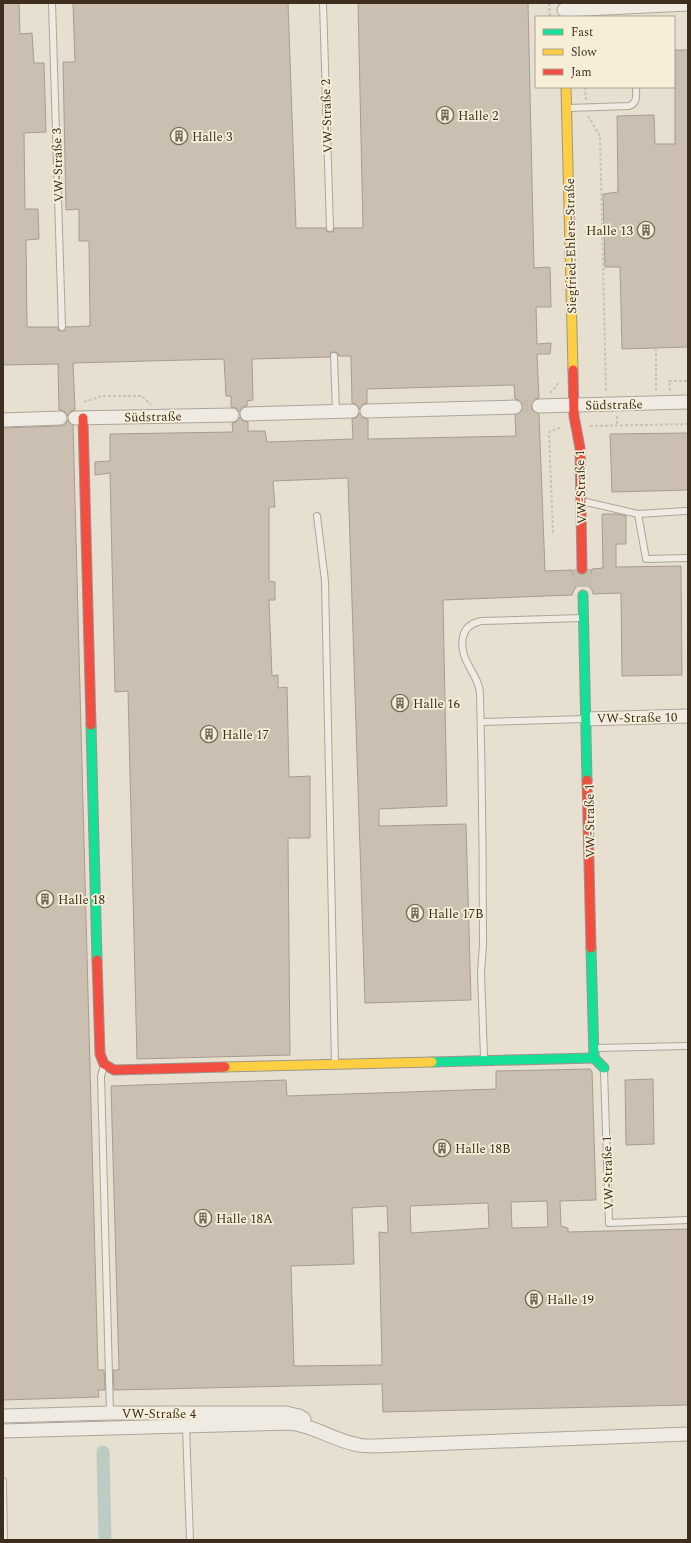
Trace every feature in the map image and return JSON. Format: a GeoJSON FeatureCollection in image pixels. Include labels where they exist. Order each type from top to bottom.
{"type":"FeatureCollection","features":[{"type":"Feature","properties":{"kind":"street"},"geometry":{"type":"LineString","coordinates":[[564,10],[633,9],[688,4]]}},
{"type":"Feature","properties":{"kind":"street","name":"Siegfried-Ehlers-Straße"},"geometry":{"type":"LineString","coordinates":[[566,88],[574,405]]}},
{"type":"Feature","properties":{"kind":"street","name":"Südstraße"},"geometry":{"type":"LineString","coordinates":[[539,406],[688,402]]}},
{"type":"Feature","properties":{"kind":"street","name":"VW-Straße 1"},"geometry":{"type":"LineString","coordinates":[[574,405],[575,421],[580,448],[582,569]]}},
{"type":"Feature","properties":{"kind":"street"},"geometry":{"type":"LineString","coordinates":[[367,411],[515,407]]}},
{"type":"Feature","properties":{"kind":"street"},"geometry":{"type":"LineString","coordinates":[[248,414],[352,412]]}},
{"type":"Feature","properties":{"kind":"street","name":"Südstraße"},"geometry":{"type":"LineString","coordinates":[[79,418],[232,415]]}},
{"type":"Feature","properties":{"kind":"street"},"geometry":{"type":"LineString","coordinates":[[3,420],[60,418]]}},
{"type":"Feature","properties":{"kind":"street"},"geometry":{"type":"LineString","coordinates":[[79,418],[100,1054],[104,1064],[114,1070],[594,1058]]}},
{"type":"Feature","properties":{"kind":"street","name":"VW-Straße 1"},"geometry":{"type":"LineString","coordinates":[[583,595],[594,1058],[604,1068]]}},
{"type":"Feature","properties":{"kind":"street","name":"VW-Straße 10"},"geometry":{"type":"LineString","coordinates":[[586,718],[688,716]]}},
{"type":"Feature","properties":{"kind":"street","name":"VW-Straße 4"},"geometry":{"type":"LineString","coordinates":[[3,1416],[110,1413],[286,1413],[299,1416],[305,1420],[310,1427]]}},
{"type":"Feature","properties":{"kind":"street"},"geometry":{"type":"LineString","coordinates":[[3,1431],[291,1423],[310,1427],[359,1445],[374,1446],[688,1434]]}},
{"type":"Feature","properties":{"kind":"lane","name":"VW-Straße 3"},"geometry":{"type":"LineString","coordinates":[[52,3],[62,327]]}},
{"type":"Feature","properties":{"kind":"lane","name":"VW-Straße 2"},"geometry":{"type":"LineString","coordinates":[[323,3],[330,228]]}},
{"type":"Feature","properties":{"kind":"lane"},"geometry":{"type":"LineString","coordinates":[[567,108],[629,106],[636,101],[636,88]]}},
{"type":"Feature","properties":{"kind":"lane"},"geometry":{"type":"LineString","coordinates":[[334,356],[336,412]]}},
{"type":"Feature","properties":{"kind":"lane"},"geometry":{"type":"LineString","coordinates":[[581,500],[638,514],[686,511]]}},
{"type":"Feature","properties":{"kind":"lane"},"geometry":{"type":"LineString","coordinates":[[638,514],[646,559],[688,558]]}},
{"type":"Feature","properties":{"kind":"lane"},"geometry":{"type":"LineString","coordinates":[[317,516],[325,581],[335,1064]]}},
{"type":"Feature","properties":{"kind":"lane"},"geometry":{"type":"LineString","coordinates":[[484,1060],[482,973],[483,846],[480,690],[462,652],[462,640],[466,629],[475,622],[584,618]]}},
{"type":"Feature","properties":{"kind":"lane"},"geometry":{"type":"LineString","coordinates":[[481,722],[586,718]]}},
{"type":"Feature","properties":{"kind":"lane"},"geometry":{"type":"LineString","coordinates":[[594,1048],[688,1046]]}},
{"type":"Feature","properties":{"kind":"lane"},"geometry":{"type":"LineString","coordinates":[[104,1064],[101,1076],[110,1413]]}},
{"type":"Feature","properties":{"kind":"lane","name":"VW-Straße 1"},"geometry":{"type":"LineString","coordinates":[[604,1068],[609,1222],[688,1220]]}},
{"type":"Feature","properties":{"kind":"lane"},"geometry":{"type":"LineString","coordinates":[[186,1427],[190,1540]]}},
{"type":"Feature","properties":{"kind":"lane"},"geometry":{"type":"LineString","coordinates":[[3,1481],[4,1540]]}},
{"type":"Feature","properties":{"kind":"path"},"geometry":{"type":"LineString","coordinates":[[549,3],[550,16]]}},
{"type":"Feature","properties":{"kind":"path"},"geometry":{"type":"LineString","coordinates":[[586,88],[586,112],[600,136],[606,395]]}},
{"type":"Feature","properties":{"kind":"path"},"geometry":{"type":"LineString","coordinates":[[656,348],[656,393]]}},
{"type":"Feature","properties":{"kind":"path"},"geometry":{"type":"LineString","coordinates":[[83,403],[102,396],[142,396],[153,407]]}},
{"type":"Feature","properties":{"kind":"building"},"geometry":{"type":"Polygon","coordinates":[[[3,3],[19,3],[20,34],[32,33],[34,63],[44,63],[46,132],[24,133],[25,209],[38,209],[39,239],[26,240],[27,327],[58,327],[58,330],[65,331],[66,327],[90,326],[89,241],[79,241],[79,209],[66,210],[63,62],[75,62],[73,3],[288,3],[296,228],[326,228],[326,231],[333,232],[334,228],[363,228],[358,3],[528,3],[534,268],[550,267],[551,307],[536,307],[537,344],[551,343],[550,354],[537,354],[539,398],[535,399],[531,406],[532,410],[539,414],[545,571],[572,570],[573,575],[577,578],[583,579],[588,578],[592,569],[603,568],[602,514],[617,514],[626,516],[626,544],[616,544],[616,567],[681,566],[682,675],[622,676],[621,593],[593,594],[592,590],[588,586],[582,585],[577,586],[572,595],[443,600],[447,806],[379,809],[379,826],[466,824],[471,1000],[365,1003],[348,478],[273,481],[275,507],[269,507],[269,581],[275,582],[275,600],[269,600],[272,676],[278,675],[278,688],[287,687],[289,777],[310,776],[310,838],[288,838],[290,1055],[137,1059],[128,691],[115,692],[110,473],[95,475],[95,462],[110,461],[110,434],[233,432],[232,423],[236,422],[240,417],[243,421],[248,422],[248,431],[265,431],[267,442],[353,439],[352,419],[356,418],[360,413],[363,418],[368,419],[368,439],[516,436],[515,415],[522,411],[523,406],[519,400],[515,399],[514,385],[367,389],[367,403],[363,404],[360,409],[356,404],[352,403],[351,356],[339,356],[338,353],[331,352],[330,357],[252,359],[253,400],[247,401],[247,406],[242,407],[239,412],[236,408],[231,407],[231,396],[226,396],[224,359],[73,363],[75,410],[71,411],[68,416],[64,411],[59,410],[58,364],[3,365],[3,3]]]}},
{"type":"Feature","properties":{"kind":"building","name":"Halle 13"},"geometry":{"type":"Polygon","coordinates":[[[675,50],[688,50],[688,347],[622,349],[620,267],[605,267],[603,194],[618,192],[617,116],[654,115],[655,144],[675,144],[675,50]]]}},
{"type":"Feature","properties":{"kind":"building","name":"Halle 18"},"geometry":{"type":"Polygon","coordinates":[[[68,420],[73,425],[98,1370],[104,1370],[105,1390],[98,1390],[99,1397],[3,1400],[3,428],[60,426],[65,425],[68,420]]]}},
{"type":"Feature","properties":{"kind":"building"},"geometry":{"type":"Polygon","coordinates":[[[688,433],[688,490],[612,492],[610,434],[688,433]]]}},
{"type":"Feature","properties":{"kind":"building"},"geometry":{"type":"Polygon","coordinates":[[[590,1069],[592,1071],[596,1200],[560,1201],[561,1226],[568,1228],[568,1232],[688,1229],[688,1405],[383,1412],[382,1384],[114,1390],[113,1370],[119,1370],[111,1086],[286,1080],[287,1096],[496,1089],[496,1071],[590,1069]],[[547,1201],[511,1202],[512,1228],[548,1227],[547,1201]],[[488,1203],[410,1206],[411,1233],[489,1228],[488,1203]],[[387,1206],[352,1208],[354,1264],[291,1266],[294,1366],[382,1365],[379,1232],[388,1233],[387,1206]]]}},
{"type":"Feature","properties":{"kind":"building"},"geometry":{"type":"Polygon","coordinates":[[[653,1079],[654,1144],[626,1145],[625,1080],[653,1079]]]}},
{"type":"Feature","properties":{"kind":"waterway"},"geometry":{"type":"LineString","coordinates":[[103,1452],[105,1540]]}},
{"type":"Feature","properties":{"kind":"tunnel"},"geometry":{"type":"LineString","coordinates":[[515,407],[539,406]]}},
{"type":"Feature","properties":{"kind":"tunnel"},"geometry":{"type":"LineString","coordinates":[[582,569],[583,595]]}},
{"type":"Feature","properties":{"kind":"traffic: fast"},"geometry":{"type":"LineString","coordinates":[[583,595],[587,780]]}},
{"type":"Feature","properties":{"kind":"traffic: fast"},"geometry":{"type":"LineString","coordinates":[[91,725],[97,960]]}},
{"type":"Feature","properties":{"kind":"traffic: fast"},"geometry":{"type":"LineString","coordinates":[[591,948],[594,1058],[604,1068]]}},
{"type":"Feature","properties":{"kind":"traffic: fast"},"geometry":{"type":"LineString","coordinates":[[432,1062],[594,1058]]}},
{"type":"Feature","properties":{"kind":"traffic: slow"},"geometry":{"type":"LineString","coordinates":[[566,88],[573,370]]}},
{"type":"Feature","properties":{"kind":"traffic: slow"},"geometry":{"type":"LineString","coordinates":[[225,1067],[432,1062]]}},
{"type":"Feature","properties":{"kind":"traffic: jam"},"geometry":{"type":"LineString","coordinates":[[573,370],[574,416],[580,448],[582,569]]}},
{"type":"Feature","properties":{"kind":"traffic: jam"},"geometry":{"type":"LineString","coordinates":[[83,418],[91,725]]}},
{"type":"Feature","properties":{"kind":"traffic: jam"},"geometry":{"type":"LineString","coordinates":[[587,780],[591,948]]}},
{"type":"Feature","properties":{"kind":"traffic: jam"},"geometry":{"type":"LineString","coordinates":[[97,960],[100,1054],[104,1064],[114,1070],[225,1067]]}},
{"type":"Feature","properties":{"kind":"place","name":"Halle 2"},"geometry":{"type":"Point","coordinates":[445,115]}},
{"type":"Feature","properties":{"kind":"place","name":"Halle 3"},"geometry":{"type":"Point","coordinates":[179,136]}},
{"type":"Feature","properties":{"kind":"place","name":"Halle 13"},"geometry":{"type":"Point","coordinates":[646,230]}},
{"type":"Feature","properties":{"kind":"place","name":"Halle 16"},"geometry":{"type":"Point","coordinates":[400,703]}},
{"type":"Feature","properties":{"kind":"place","name":"Halle 17"},"geometry":{"type":"Point","coordinates":[209,734]}},
{"type":"Feature","properties":{"kind":"place","name":"Halle 18"},"geometry":{"type":"Point","coordinates":[45,899]}},
{"type":"Feature","properties":{"kind":"place","name":"Halle 17B"},"geometry":{"type":"Point","coordinates":[415,913]}},
{"type":"Feature","properties":{"kind":"place","name":"Halle 18B"},"geometry":{"type":"Point","coordinates":[442,1148]}},
{"type":"Feature","properties":{"kind":"place","name":"Halle 18A"},"geometry":{"type":"Point","coordinates":[203,1218]}},
{"type":"Feature","properties":{"kind":"place","name":"Halle 19"},"geometry":{"type":"Point","coordinates":[534,1299]}}]}
